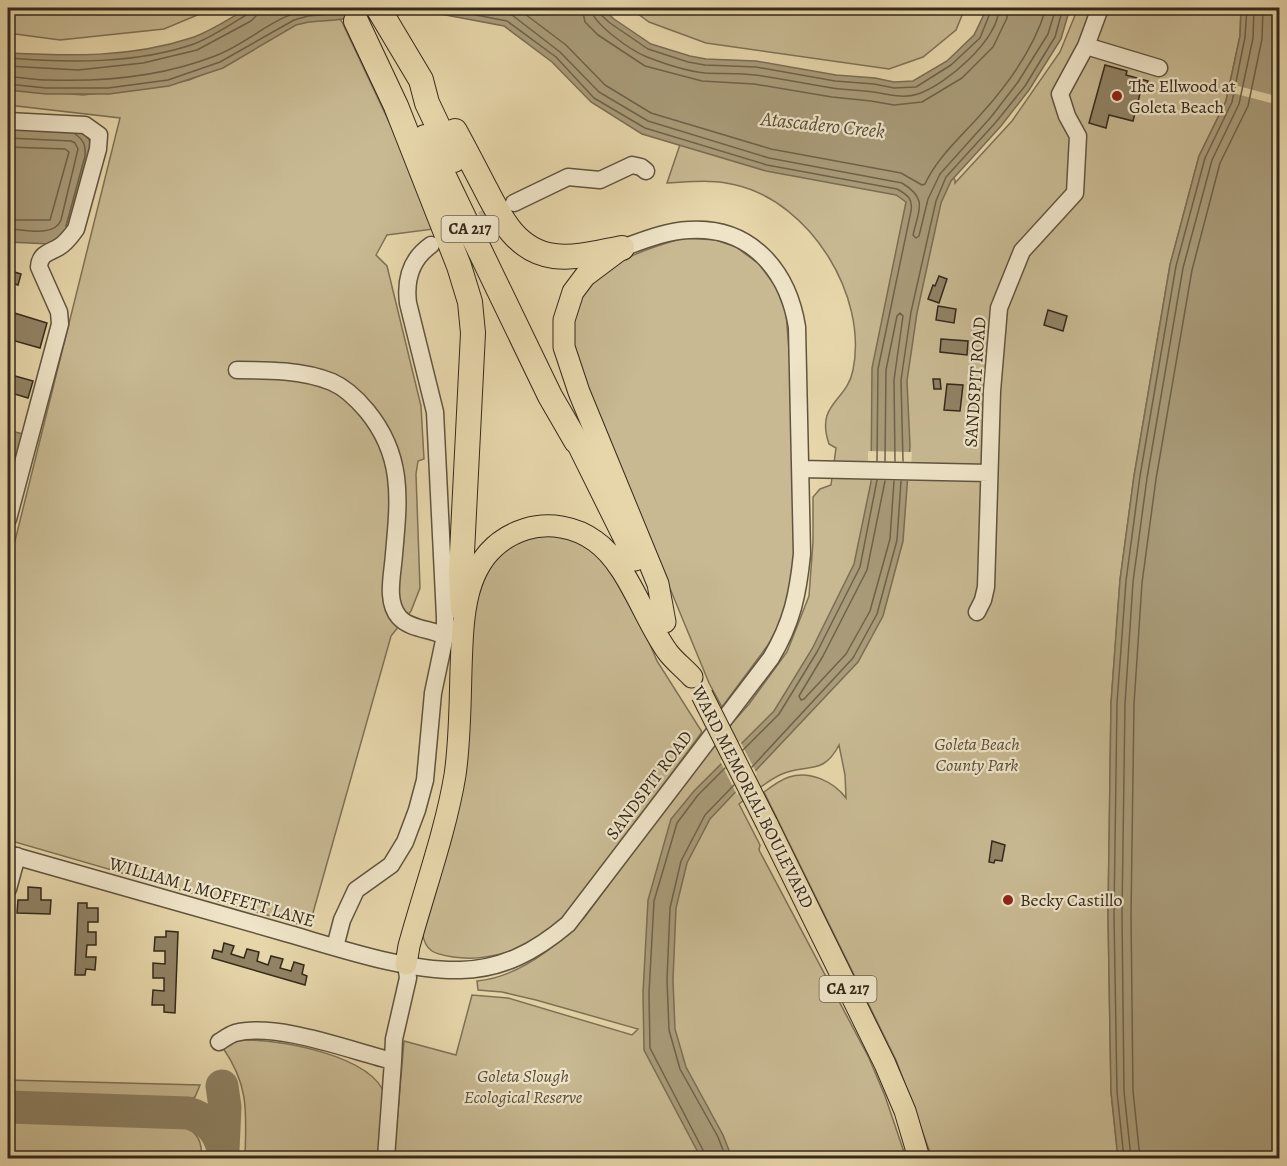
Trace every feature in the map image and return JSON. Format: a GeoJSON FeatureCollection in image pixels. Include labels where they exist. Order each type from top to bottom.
{"type":"FeatureCollection","features":[{"type":"Feature","properties":{"kind":"highway","name":"WARD MEMORIAL BOULEVARD"},"geometry":{"type":"LineString","coordinates":[[352,14],[385,62],[422,131],[550,396],[576,441]]}},
{"type":"Feature","properties":{"kind":"highway"},"geometry":{"type":"LineString","coordinates":[[352,14],[416,153],[463,277],[470,302],[473,333],[461,573],[464,610]]}},
{"type":"Feature","properties":{"kind":"highway","name":"WARD MEMORIAL BOULEVARD"},"geometry":{"type":"LineString","coordinates":[[382,15],[422,80],[427,103],[555,387],[576,441]]}},
{"type":"Feature","properties":{"kind":"highway"},"geometry":{"type":"LineString","coordinates":[[422,80],[436,97],[500,216],[519,240],[533,250],[556,256],[581,255],[622,248]]}},
{"type":"Feature","properties":{"kind":"main road"},"geometry":{"type":"LineString","coordinates":[[622,248],[590,272],[573,292],[564,320],[564,347],[579,392],[658,584],[665,622]]}},
{"type":"Feature","properties":{"kind":"main road","name":"WARD MEMORIAL BOULEVARD"},"geometry":{"type":"LineString","coordinates":[[576,441],[885,1064],[905,1111],[920,1158]]}},
{"type":"Feature","properties":{"kind":"main road"},"geometry":{"type":"LineString","coordinates":[[406,964],[455,771],[464,610],[476,572],[496,546],[510,536],[528,529],[552,526],[569,529],[594,540],[608,552],[619,568],[667,652],[697,686]]}},
{"type":"Feature","properties":{"kind":"street","name":"SANDSPIT ROAD"},"geometry":{"type":"LineString","coordinates":[[977,612],[986,587],[993,380],[999,308],[1022,251],[1075,193],[1078,136],[1067,116],[1060,94],[1086,46],[1100,8]]}},
{"type":"Feature","properties":{"kind":"street"},"geometry":{"type":"LineString","coordinates":[[1086,46],[1159,68]]}},
{"type":"Feature","properties":{"kind":"street"},"geometry":{"type":"LineString","coordinates":[[8,121],[86,125],[99,135],[98,149],[76,229],[69,239],[58,248],[45,253],[39,262],[39,267],[59,312],[60,324],[8,519]]}},
{"type":"Feature","properties":{"kind":"street"},"geometry":{"type":"LineString","coordinates":[[514,203],[568,177],[600,180],[632,165],[646,171]]}},
{"type":"Feature","properties":{"kind":"street","name":"SANDSPIT ROAD"},"geometry":{"type":"LineString","coordinates":[[406,964],[431,970],[462,970],[504,963],[525,955],[549,940],[567,924],[764,667],[783,637],[795,606],[802,554],[797,327],[792,302],[784,282],[773,266],[757,251],[741,240],[709,230],[668,233],[622,248]]}},
{"type":"Feature","properties":{"kind":"street"},"geometry":{"type":"LineString","coordinates":[[335,947],[342,920],[356,890],[392,866],[411,826],[425,780],[433,693],[445,636],[446,617],[435,412],[411,314],[407,286],[409,273],[416,261],[431,245]]}},
{"type":"Feature","properties":{"kind":"street"},"geometry":{"type":"LineString","coordinates":[[237,370],[283,372],[332,382],[354,397],[373,418],[392,453],[396,476],[397,518],[391,599],[395,610],[405,621],[445,636]]}},
{"type":"Feature","properties":{"kind":"street","name":"SANDSPIT ROAD"},"geometry":{"type":"LineString","coordinates":[[801,469],[989,473]]}},
{"type":"Feature","properties":{"kind":"street"},"geometry":{"type":"LineString","coordinates":[[8,889],[12,855]]}},
{"type":"Feature","properties":{"kind":"street","name":"WILLIAM L MOFFETT LANE"},"geometry":{"type":"LineString","coordinates":[[12,855],[335,947],[406,964]]}},
{"type":"Feature","properties":{"kind":"street"},"geometry":{"type":"LineString","coordinates":[[386,1158],[394,1039],[408,978],[406,964]]}},
{"type":"Feature","properties":{"kind":"street"},"geometry":{"type":"LineString","coordinates":[[219,1042],[233,1034],[251,1031],[278,1033],[312,1039],[393,1061]]}},
{"type":"Feature","properties":{"kind":"green space"},"geometry":{"type":"Polygon","coordinates":[[[8,8],[214,8],[164,29],[60,40],[8,33],[8,8]]]}},
{"type":"Feature","properties":{"kind":"green space"},"geometry":{"type":"Polygon","coordinates":[[[630,8],[965,8],[956,30],[923,57],[889,69],[706,43],[649,22],[630,8]]]}},
{"type":"Feature","properties":{"kind":"green space"},"geometry":{"type":"Polygon","coordinates":[[[1078,8],[1241,8],[1240,36],[1226,101],[1199,156],[1170,265],[1134,476],[1120,580],[1111,703],[1108,915],[1111,1092],[1118,1158],[932,1158],[896,1060],[764,792],[786,778],[805,775],[828,782],[846,798],[845,775],[839,745],[833,755],[821,765],[782,774],[739,804],[760,845],[759,850],[869,1058],[885,1096],[906,1158],[394,1158],[404,1041],[456,1055],[472,995],[508,998],[632,1035],[638,1029],[536,1000],[502,992],[478,990],[477,981],[507,974],[522,967],[561,940],[584,918],[711,747],[749,704],[787,652],[809,596],[813,542],[813,497],[820,489],[831,485],[836,448],[829,444],[826,420],[829,411],[850,381],[853,370],[855,342],[852,312],[842,284],[828,256],[810,232],[788,211],[763,195],[728,183],[711,181],[667,183],[691,112],[930,148],[955,183],[1012,121],[1060,52],[1078,8]]]}},
{"type":"Feature","properties":{"kind":"green space"},"geometry":{"type":"Polygon","coordinates":[[[338,16],[414,175],[434,229],[387,235],[376,255],[387,266],[421,406],[424,459],[418,461],[416,474],[420,588],[411,611],[391,636],[309,927],[8,840],[8,569],[120,118],[8,105],[8,89],[83,95],[189,80],[225,65],[289,23],[338,16]]]}},
{"type":"Feature","properties":{"kind":"green space"},"geometry":{"type":"Polygon","coordinates":[[[684,238],[716,240],[736,247],[759,264],[776,287],[786,313],[790,362],[794,556],[791,590],[778,627],[768,645],[722,707],[709,683],[572,351],[570,333],[574,308],[583,292],[596,278],[629,257],[684,238]]]}},
{"type":"Feature","properties":{"kind":"green space"},"geometry":{"type":"Polygon","coordinates":[[[555,535],[582,542],[605,561],[646,635],[657,661],[702,732],[582,894],[551,928],[529,943],[505,953],[479,958],[441,955],[428,948],[422,931],[473,613],[484,581],[498,557],[508,548],[520,542],[555,535]]]}},
{"type":"Feature","properties":{"kind":"green space"},"geometry":{"type":"Polygon","coordinates":[[[242,1040],[300,1046],[322,1052],[362,1069],[377,1081],[386,1101],[381,1158],[245,1158],[245,1101],[238,1075],[223,1048],[232,1042],[242,1040]]]}},
{"type":"Feature","properties":{"kind":"green space"},"geometry":{"type":"Polygon","coordinates":[[[8,1080],[200,1085],[195,1097],[184,1102],[8,1096],[8,1080]]]}},
{"type":"Feature","properties":{"kind":"green space"},"geometry":{"type":"Polygon","coordinates":[[[8,1120],[180,1125],[191,1130],[198,1137],[201,1158],[8,1158],[8,1120]]]}},
{"type":"Feature","properties":{"kind":"water","name":"Atascadero Creek"},"geometry":{"type":"Polygon","coordinates":[[[248,8],[602,8],[651,44],[690,56],[756,61],[836,75],[894,82],[913,81],[947,61],[974,35],[987,8],[1070,8],[1061,39],[1029,90],[1001,126],[951,181],[941,203],[917,313],[907,381],[910,446],[903,541],[883,616],[858,662],[710,819],[687,863],[676,908],[673,980],[675,1029],[686,1067],[723,1135],[732,1158],[701,1158],[644,1050],[643,993],[648,900],[671,819],[694,791],[774,711],[812,649],[854,564],[871,482],[872,368],[906,202],[896,195],[766,171],[642,134],[591,102],[552,62],[504,26],[414,9],[296,25],[223,68],[169,86],[109,94],[46,94],[8,90],[8,53],[100,54],[168,45],[213,29],[248,8]]]}},
{"type":"Feature","properties":{"kind":"water"},"geometry":{"type":"Polygon","coordinates":[[[1241,8],[1279,8],[1279,1158],[1118,1158],[1111,1092],[1108,915],[1111,703],[1120,580],[1134,476],[1170,265],[1199,156],[1226,101],[1240,36],[1241,8]]]}},
{"type":"Feature","properties":{"kind":"water"},"geometry":{"type":"Polygon","coordinates":[[[8,125],[67,126],[85,133],[92,145],[70,232],[50,244],[8,242],[8,125]]]}},
{"type":"Feature","properties":{"kind":"water"},"geometry":{"type":"Polygon","coordinates":[[[8,430],[23,434],[8,498],[8,430]]]}},
{"type":"Feature","properties":{"kind":"pier"},"geometry":{"type":"Polygon","coordinates":[[[1227,83],[1279,97],[1279,105],[1225,91],[1227,83]]]}},
{"type":"Feature","properties":{"kind":"pier"},"geometry":{"type":"Polygon","coordinates":[[[868,451],[912,452],[910,481],[868,480],[868,451]]]}},
{"type":"Feature","properties":{"kind":"pier"},"geometry":{"type":"Polygon","coordinates":[[[740,741],[757,774],[737,795],[720,761],[740,741]]]}},
{"type":"Feature","properties":{"kind":"building"},"geometry":{"type":"Polygon","coordinates":[[[1105,65],[1127,71],[1126,75],[1148,81],[1145,91],[1141,90],[1133,121],[1109,115],[1106,128],[1089,123],[1105,65]]]}},
{"type":"Feature","properties":{"kind":"building"},"geometry":{"type":"Polygon","coordinates":[[[8,270],[21,274],[18,285],[8,282],[8,270]]]}},
{"type":"Feature","properties":{"kind":"building"},"geometry":{"type":"Polygon","coordinates":[[[939,276],[947,279],[939,303],[928,299],[939,276]]]}},
{"type":"Feature","properties":{"kind":"building"},"geometry":{"type":"Polygon","coordinates":[[[938,306],[956,309],[954,323],[936,320],[938,306]]]}},
{"type":"Feature","properties":{"kind":"building"},"geometry":{"type":"Polygon","coordinates":[[[1048,310],[1067,316],[1063,331],[1044,325],[1048,310]]]}},
{"type":"Feature","properties":{"kind":"building"},"geometry":{"type":"Polygon","coordinates":[[[8,311],[47,323],[40,348],[8,339],[8,311]]]}},
{"type":"Feature","properties":{"kind":"building"},"geometry":{"type":"Polygon","coordinates":[[[941,339],[968,341],[967,355],[940,352],[941,339]]]}},
{"type":"Feature","properties":{"kind":"building"},"geometry":{"type":"Polygon","coordinates":[[[8,374],[33,381],[28,398],[8,392],[8,374]]]}},
{"type":"Feature","properties":{"kind":"building"},"geometry":{"type":"Polygon","coordinates":[[[933,379],[940,379],[941,389],[934,389],[933,379]]]}},
{"type":"Feature","properties":{"kind":"building"},"geometry":{"type":"Polygon","coordinates":[[[947,384],[963,385],[960,411],[944,410],[947,384]]]}},
{"type":"Feature","properties":{"kind":"building"},"geometry":{"type":"Polygon","coordinates":[[[992,841],[1005,845],[1002,861],[989,862],[992,841]]]}},
{"type":"Feature","properties":{"kind":"building"},"geometry":{"type":"Polygon","coordinates":[[[28,887],[41,888],[41,900],[51,900],[50,914],[17,913],[18,900],[28,900],[28,887]]]}},
{"type":"Feature","properties":{"kind":"building"},"geometry":{"type":"Polygon","coordinates":[[[78,903],[87,903],[87,908],[98,908],[98,922],[88,922],[88,932],[96,932],[96,945],[87,945],[86,957],[96,957],[95,970],[86,969],[85,975],[75,975],[78,903]]]}},
{"type":"Feature","properties":{"kind":"building"},"geometry":{"type":"Polygon","coordinates":[[[166,931],[178,932],[175,1013],[164,1012],[164,1005],[152,1005],[153,990],[164,991],[164,978],[153,978],[153,963],[165,964],[165,951],[154,951],[155,937],[166,937],[166,931]]]}},
{"type":"Feature","properties":{"kind":"building"},"geometry":{"type":"Polygon","coordinates":[[[224,943],[234,946],[231,954],[244,958],[247,949],[259,952],[257,961],[268,965],[271,956],[283,959],[280,968],[291,971],[294,962],[304,965],[302,974],[307,976],[305,985],[212,958],[214,950],[222,952],[224,943]]]}},
{"type":"Feature","properties":{"kind":"taxiway"},"geometry":{"type":"LineString","coordinates":[[222,1086],[225,1107],[223,1150]]}},
{"type":"Feature","properties":{"kind":"taxiway"},"geometry":{"type":"LineString","coordinates":[[8,1107],[188,1113],[201,1118],[211,1126],[223,1149]]}},
{"type":"Feature","properties":{"kind":"tunnel"},"geometry":{"type":"LineString","coordinates":[[460,230],[507,207]]}},
{"type":"Feature","properties":{"kind":"place","name":"The Ellwood at Goleta Beach"},"geometry":{"type":"Point","coordinates":[1117,96]}},
{"type":"Feature","properties":{"kind":"place","name":"Becky Castillo"},"geometry":{"type":"Point","coordinates":[1008,900]}},
{"type":"Feature","properties":{"kind":"park label","name":"Goleta Beach County Park"},"geometry":{"type":"Point","coordinates":[977,754]}},
{"type":"Feature","properties":{"kind":"park label","name":"Goleta Slough Ecological Reserve"},"geometry":{"type":"Point","coordinates":[523,1086]}}]}
